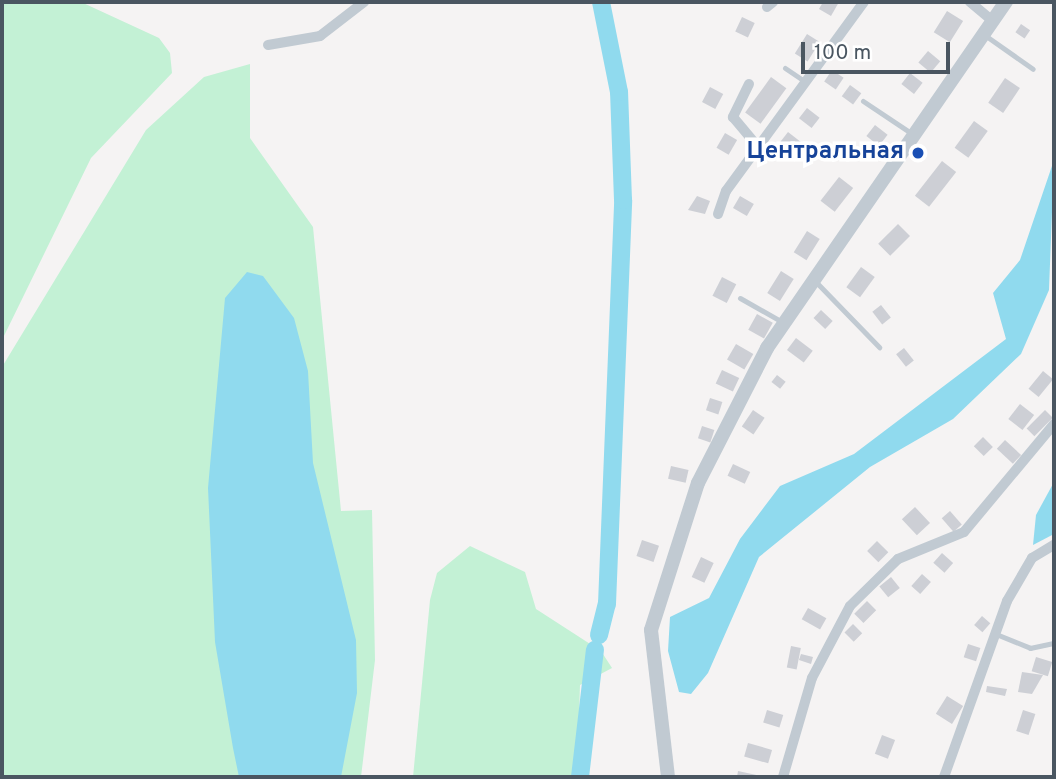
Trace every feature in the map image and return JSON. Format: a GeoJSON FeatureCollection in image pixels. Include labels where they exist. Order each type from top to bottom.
{"type":"FeatureCollection","features":[{"type":"Feature","properties":{"kind":"street"},"geometry":{"type":"LineString","coordinates":[[268,45],[320,36],[364,2]]}},
{"type":"Feature","properties":{"kind":"street"},"geometry":{"type":"LineString","coordinates":[[718,214],[757,146],[809,84],[864,2]]}},
{"type":"Feature","properties":{"kind":"street"},"geometry":{"type":"LineString","coordinates":[[970,2],[993,21]]}},
{"type":"Feature","properties":{"kind":"street"},"geometry":{"type":"LineString","coordinates":[[668,777],[651,652],[655,611],[725,422],[784,323],[1006,2]]}},
{"type":"Feature","properties":{"kind":"street"},"geometry":{"type":"LineString","coordinates":[[749,84],[733,117],[757,146]]}},
{"type":"Feature","properties":{"kind":"street"},"geometry":{"type":"LineString","coordinates":[[783,777],[812,678],[850,606],[898,559],[964,531],[1054,424]]}},
{"type":"Feature","properties":{"kind":"street"},"geometry":{"type":"LineString","coordinates":[[944,777],[993,633],[1020,574],[1054,545]]}},
{"type":"Feature","properties":{"kind":"lane"},"geometry":{"type":"LineString","coordinates":[[984,34],[1033,69]]}},
{"type":"Feature","properties":{"kind":"lane"},"geometry":{"type":"LineString","coordinates":[[785,68],[809,84]]}},
{"type":"Feature","properties":{"kind":"lane"},"geometry":{"type":"LineString","coordinates":[[863,101],[914,135]]}},
{"type":"Feature","properties":{"kind":"lane"},"geometry":{"type":"LineString","coordinates":[[814,280],[844,305],[879,347]]}},
{"type":"Feature","properties":{"kind":"lane"},"geometry":{"type":"LineString","coordinates":[[740,298],[784,323]]}},
{"type":"Feature","properties":{"kind":"lane"},"geometry":{"type":"LineString","coordinates":[[993,633],[1030,648],[1054,643]]}},
{"type":"Feature","properties":{"kind":"green space"},"geometry":{"type":"Polygon","coordinates":[[[2,2],[81,2],[159,38],[170,53],[172,73],[91,158],[2,340],[2,2]]]}},
{"type":"Feature","properties":{"kind":"green space"},"geometry":{"type":"Polygon","coordinates":[[[250,64],[250,138],[313,227],[341,511],[372,510],[375,660],[361,777],[2,777],[2,367],[146,130],[204,77],[250,64]]]}},
{"type":"Feature","properties":{"kind":"green space"},"geometry":{"type":"Polygon","coordinates":[[[470,546],[525,572],[536,609],[601,651],[612,668],[580,685],[577,777],[413,777],[430,600],[437,573],[470,546]]]}},
{"type":"Feature","properties":{"kind":"water"},"geometry":{"type":"Polygon","coordinates":[[[1054,160],[1049,290],[1021,354],[953,419],[870,467],[759,557],[708,673],[691,694],[679,692],[668,651],[670,617],[709,598],[740,539],[780,486],[854,454],[1006,339],[993,293],[1020,260],[1054,160]]]}},
{"type":"Feature","properties":{"kind":"water"},"geometry":{"type":"Polygon","coordinates":[[[247,272],[263,276],[294,318],[308,371],[313,463],[356,640],[357,693],[341,777],[239,777],[233,748],[215,642],[208,488],[225,298],[247,272]]]}},
{"type":"Feature","properties":{"kind":"water"},"geometry":{"type":"Polygon","coordinates":[[[1054,482],[1054,534],[1033,545],[1036,515],[1054,482]]]}},
{"type":"Feature","properties":{"kind":"building"},"geometry":{"type":"Polygon","coordinates":[[[823,2],[839,2],[831,16],[819,9],[823,2]]]}},
{"type":"Feature","properties":{"kind":"building"},"geometry":{"type":"Polygon","coordinates":[[[947,11],[963,21],[950,42],[934,32],[947,11]]]}},
{"type":"Feature","properties":{"kind":"building"},"geometry":{"type":"Polygon","coordinates":[[[742,17],[755,23],[748,37],[735,32],[742,17]]]}},
{"type":"Feature","properties":{"kind":"building"},"geometry":{"type":"Polygon","coordinates":[[[1021,24],[1030,30],[1025,38],[1015,32],[1021,24]]]}},
{"type":"Feature","properties":{"kind":"building"},"geometry":{"type":"Polygon","coordinates":[[[807,34],[820,42],[808,61],[795,54],[807,34]]]}},
{"type":"Feature","properties":{"kind":"building"},"geometry":{"type":"Polygon","coordinates":[[[928,51],[940,61],[931,73],[918,62],[928,51]]]}},
{"type":"Feature","properties":{"kind":"building"},"geometry":{"type":"Polygon","coordinates":[[[832,70],[844,78],[836,89],[824,82],[832,70]]]}},
{"type":"Feature","properties":{"kind":"building"},"geometry":{"type":"Polygon","coordinates":[[[910,73],[923,83],[914,94],[901,84],[910,73]]]}},
{"type":"Feature","properties":{"kind":"building"},"geometry":{"type":"Polygon","coordinates":[[[771,77],[786,88],[761,124],[745,113],[771,77]]]}},
{"type":"Feature","properties":{"kind":"building"},"geometry":{"type":"Polygon","coordinates":[[[1005,78],[1020,88],[1003,113],[988,103],[1005,78]]]}},
{"type":"Feature","properties":{"kind":"building"},"geometry":{"type":"Polygon","coordinates":[[[850,85],[861,93],[853,105],[842,96],[850,85]]]}},
{"type":"Feature","properties":{"kind":"building"},"geometry":{"type":"Polygon","coordinates":[[[710,87],[723,94],[715,109],[702,102],[710,87]]]}},
{"type":"Feature","properties":{"kind":"building"},"geometry":{"type":"Polygon","coordinates":[[[807,108],[820,118],[812,128],[799,118],[807,108]]]}},
{"type":"Feature","properties":{"kind":"building"},"geometry":{"type":"Polygon","coordinates":[[[974,121],[988,131],[968,158],[955,148],[974,121]]]}},
{"type":"Feature","properties":{"kind":"building"},"geometry":{"type":"Polygon","coordinates":[[[875,125],[888,135],[879,146],[866,136],[875,125]]]}},
{"type":"Feature","properties":{"kind":"building"},"geometry":{"type":"Polygon","coordinates":[[[788,132],[802,143],[795,153],[781,141],[788,132]]]}},
{"type":"Feature","properties":{"kind":"building"},"geometry":{"type":"Polygon","coordinates":[[[725,133],[737,140],[729,155],[716,148],[725,133]]]}},
{"type":"Feature","properties":{"kind":"building"},"geometry":{"type":"Polygon","coordinates":[[[942,161],[956,172],[929,207],[915,196],[942,161]]]}},
{"type":"Feature","properties":{"kind":"building"},"geometry":{"type":"Polygon","coordinates":[[[839,177],[853,188],[835,212],[821,201],[839,177]]]}},
{"type":"Feature","properties":{"kind":"building"},"geometry":{"type":"Polygon","coordinates":[[[697,196],[710,201],[705,214],[688,210],[697,196]]]}},
{"type":"Feature","properties":{"kind":"building"},"geometry":{"type":"Polygon","coordinates":[[[740,196],[754,204],[747,216],[733,208],[740,196]]]}},
{"type":"Feature","properties":{"kind":"building"},"geometry":{"type":"Polygon","coordinates":[[[898,224],[910,236],[890,256],[878,244],[898,224]]]}},
{"type":"Feature","properties":{"kind":"building"},"geometry":{"type":"Polygon","coordinates":[[[807,231],[820,239],[806,260],[794,252],[807,231]]]}},
{"type":"Feature","properties":{"kind":"building"},"geometry":{"type":"Polygon","coordinates":[[[861,267],[875,277],[860,297],[846,287],[861,267]]]}},
{"type":"Feature","properties":{"kind":"building"},"geometry":{"type":"Polygon","coordinates":[[[781,271],[794,279],[780,301],[767,293],[781,271]]]}},
{"type":"Feature","properties":{"kind":"building"},"geometry":{"type":"Polygon","coordinates":[[[722,277],[736,284],[727,303],[712,296],[722,277]]]}},
{"type":"Feature","properties":{"kind":"building"},"geometry":{"type":"Polygon","coordinates":[[[881,305],[891,318],[882,324],[872,312],[881,305]]]}},
{"type":"Feature","properties":{"kind":"building"},"geometry":{"type":"Polygon","coordinates":[[[821,310],[833,321],[825,329],[813,318],[821,310]]]}},
{"type":"Feature","properties":{"kind":"building"},"geometry":{"type":"Polygon","coordinates":[[[757,314],[773,323],[764,338],[748,330],[757,314]]]}},
{"type":"Feature","properties":{"kind":"building"},"geometry":{"type":"Polygon","coordinates":[[[796,338],[813,351],[804,363],[787,350],[796,338]]]}},
{"type":"Feature","properties":{"kind":"building"},"geometry":{"type":"Polygon","coordinates":[[[736,344],[753,354],[744,370],[727,360],[736,344]]]}},
{"type":"Feature","properties":{"kind":"building"},"geometry":{"type":"Polygon","coordinates":[[[904,348],[914,361],[906,367],[896,354],[904,348]]]}},
{"type":"Feature","properties":{"kind":"building"},"geometry":{"type":"Polygon","coordinates":[[[722,370],[739,378],[733,392],[716,384],[722,370]]]}},
{"type":"Feature","properties":{"kind":"building"},"geometry":{"type":"Polygon","coordinates":[[[1043,371],[1053,379],[1039,397],[1029,389],[1043,371]]]}},
{"type":"Feature","properties":{"kind":"building"},"geometry":{"type":"Polygon","coordinates":[[[777,375],[786,382],[780,389],[771,382],[777,375]]]}},
{"type":"Feature","properties":{"kind":"building"},"geometry":{"type":"Polygon","coordinates":[[[710,398],[722,402],[718,414],[706,410],[710,398]]]}},
{"type":"Feature","properties":{"kind":"building"},"geometry":{"type":"Polygon","coordinates":[[[1020,404],[1034,415],[1022,430],[1008,419],[1020,404]]]}},
{"type":"Feature","properties":{"kind":"building"},"geometry":{"type":"Polygon","coordinates":[[[753,410],[765,418],[753,434],[742,427],[753,410]]]}},
{"type":"Feature","properties":{"kind":"building"},"geometry":{"type":"Polygon","coordinates":[[[1045,410],[1053,418],[1034,436],[1027,428],[1045,410]]]}},
{"type":"Feature","properties":{"kind":"building"},"geometry":{"type":"Polygon","coordinates":[[[702,426],[714,430],[710,442],[698,438],[702,426]]]}},
{"type":"Feature","properties":{"kind":"building"},"geometry":{"type":"Polygon","coordinates":[[[983,437],[993,447],[984,456],[974,446],[983,437]]]}},
{"type":"Feature","properties":{"kind":"building"},"geometry":{"type":"Polygon","coordinates":[[[1005,440],[1021,455],[1013,464],[997,449],[1005,440]]]}},
{"type":"Feature","properties":{"kind":"building"},"geometry":{"type":"Polygon","coordinates":[[[733,464],[750,472],[745,484],[728,476],[733,464]]]}},
{"type":"Feature","properties":{"kind":"building"},"geometry":{"type":"Polygon","coordinates":[[[671,466],[689,470],[686,483],[668,479],[671,466]]]}},
{"type":"Feature","properties":{"kind":"building"},"geometry":{"type":"Polygon","coordinates":[[[915,507],[930,523],[917,535],[902,519],[915,507]]]}},
{"type":"Feature","properties":{"kind":"building"},"geometry":{"type":"Polygon","coordinates":[[[950,511],[962,525],[954,532],[942,518],[950,511]]]}},
{"type":"Feature","properties":{"kind":"building"},"geometry":{"type":"Polygon","coordinates":[[[642,540],[659,546],[653,562],[636,556],[642,540]]]}},
{"type":"Feature","properties":{"kind":"building"},"geometry":{"type":"Polygon","coordinates":[[[877,541],[888,552],[878,562],[867,551],[877,541]]]}},
{"type":"Feature","properties":{"kind":"building"},"geometry":{"type":"Polygon","coordinates":[[[942,553],[953,563],[944,573],[933,563],[942,553]]]}},
{"type":"Feature","properties":{"kind":"building"},"geometry":{"type":"Polygon","coordinates":[[[701,557],[714,563],[704,583],[692,577],[701,557]]]}},
{"type":"Feature","properties":{"kind":"building"},"geometry":{"type":"Polygon","coordinates":[[[922,574],[931,582],[920,594],[911,586],[922,574]]]}},
{"type":"Feature","properties":{"kind":"building"},"geometry":{"type":"Polygon","coordinates":[[[891,577],[900,588],[888,597],[879,586],[891,577]]]}},
{"type":"Feature","properties":{"kind":"building"},"geometry":{"type":"Polygon","coordinates":[[[867,601],[876,610],[863,623],[854,614],[867,601]]]}},
{"type":"Feature","properties":{"kind":"building"},"geometry":{"type":"Polygon","coordinates":[[[808,608],[826,618],[820,630],[802,619],[808,608]]]}},
{"type":"Feature","properties":{"kind":"building"},"geometry":{"type":"Polygon","coordinates":[[[982,616],[990,623],[982,632],[974,625],[982,616]]]}},
{"type":"Feature","properties":{"kind":"building"},"geometry":{"type":"Polygon","coordinates":[[[853,624],[862,633],[854,642],[845,632],[853,624]]]}},
{"type":"Feature","properties":{"kind":"building"},"geometry":{"type":"Polygon","coordinates":[[[968,644],[980,648],[976,661],[964,657],[968,644]]]}},
{"type":"Feature","properties":{"kind":"building"},"geometry":{"type":"Polygon","coordinates":[[[791,646],[801,648],[797,670],[787,668],[791,646]]]}},
{"type":"Feature","properties":{"kind":"building"},"geometry":{"type":"Polygon","coordinates":[[[801,654],[813,657],[811,664],[799,660],[801,654]]]}},
{"type":"Feature","properties":{"kind":"building"},"geometry":{"type":"Polygon","coordinates":[[[1036,657],[1052,662],[1048,676],[1032,671],[1036,657]]]}},
{"type":"Feature","properties":{"kind":"building"},"geometry":{"type":"Polygon","coordinates":[[[1022,672],[1043,675],[1032,694],[1018,692],[1022,672]]]}},
{"type":"Feature","properties":{"kind":"building"},"geometry":{"type":"Polygon","coordinates":[[[987,686],[1007,689],[1005,696],[986,692],[987,686]]]}},
{"type":"Feature","properties":{"kind":"building"},"geometry":{"type":"Polygon","coordinates":[[[947,696],[963,706],[952,724],[936,714],[947,696]]]}},
{"type":"Feature","properties":{"kind":"building"},"geometry":{"type":"Polygon","coordinates":[[[767,710],[783,715],[779,727],[763,722],[767,710]]]}},
{"type":"Feature","properties":{"kind":"building"},"geometry":{"type":"Polygon","coordinates":[[[1023,710],[1035,714],[1029,735],[1016,731],[1023,710]]]}},
{"type":"Feature","properties":{"kind":"building"},"geometry":{"type":"Polygon","coordinates":[[[882,735],[895,740],[888,759],[875,754],[882,735]]]}},
{"type":"Feature","properties":{"kind":"building"},"geometry":{"type":"Polygon","coordinates":[[[748,743],[772,750],[768,763],[744,756],[748,743]]]}},
{"type":"Feature","properties":{"kind":"building"},"geometry":{"type":"Polygon","coordinates":[[[738,771],[761,776],[761,777],[737,777],[738,771]]]}},
{"type":"Feature","properties":{"kind":"waterway"},"geometry":{"type":"LineString","coordinates":[[599,635],[607,604],[623,200],[619,92],[601,2]]}},
{"type":"Feature","properties":{"kind":"waterway"},"geometry":{"type":"LineString","coordinates":[[580,777],[595,650]]}},
{"type":"Feature","properties":{"kind":"place","name":"Центральная"},"geometry":{"type":"Point","coordinates":[918,153]}}]}
